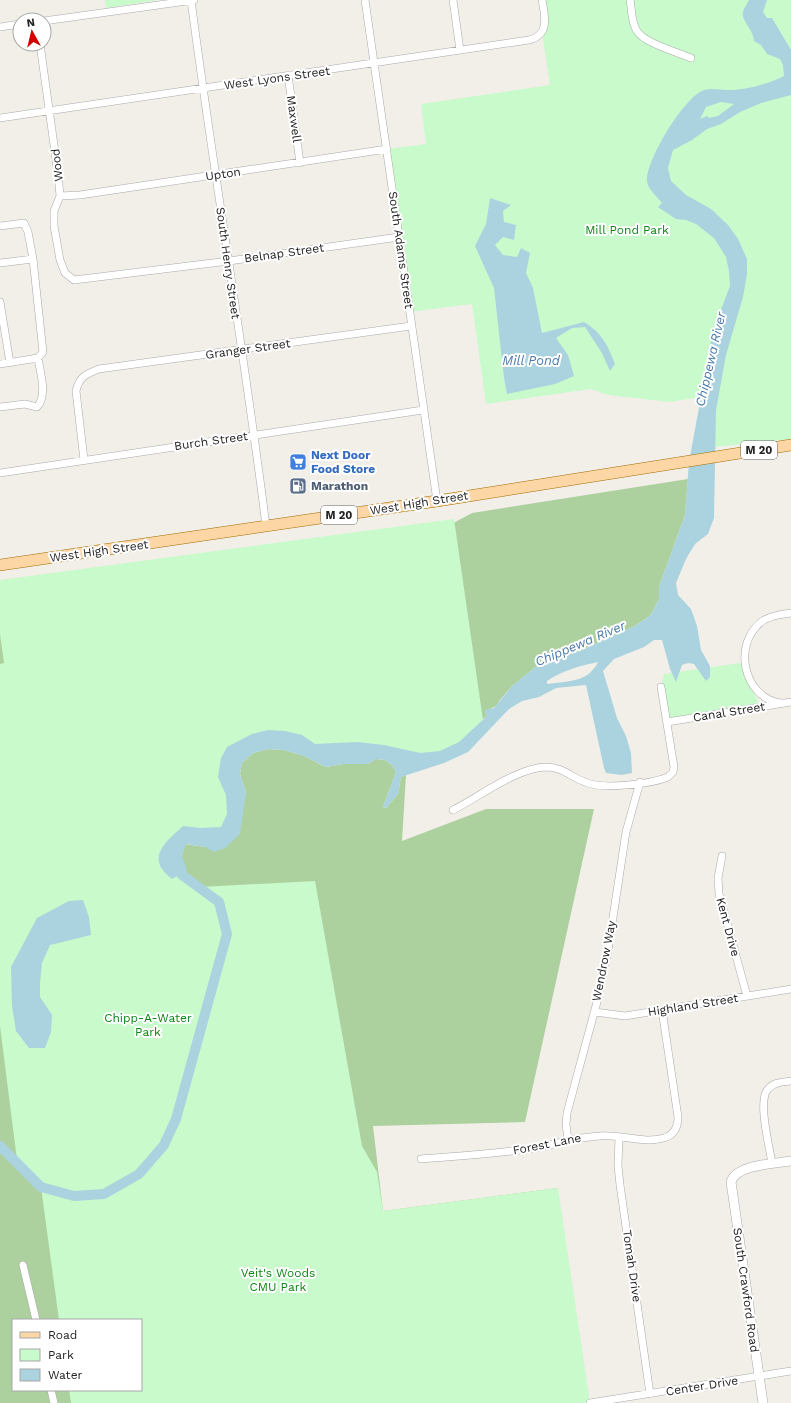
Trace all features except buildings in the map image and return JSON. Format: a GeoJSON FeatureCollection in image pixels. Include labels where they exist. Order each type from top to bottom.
{"type":"FeatureCollection","features":[{"type":"Feature","properties":{"kind":"main road","name":"West High Street"},"geometry":{"type":"LineString","coordinates":[[0,565],[266,526],[791,445]]}},
{"type":"Feature","properties":{"kind":"street","name":"South Henry Street"},"geometry":{"type":"LineString","coordinates":[[191,0],[215,175],[255,435],[266,526]]}},
{"type":"Feature","properties":{"kind":"street"},"geometry":{"type":"LineString","coordinates":[[52,20],[195,0]]}},
{"type":"Feature","properties":{"kind":"street","name":"South Adams Street"},"geometry":{"type":"LineString","coordinates":[[365,0],[437,500]]}},
{"type":"Feature","properties":{"kind":"street"},"geometry":{"type":"LineString","coordinates":[[453,0],[460,50]]}},
{"type":"Feature","properties":{"kind":"street","name":"West Lyons Street"},"geometry":{"type":"LineString","coordinates":[[0,118],[374,64],[535,39],[542,33],[546,24],[542,0]]}},
{"type":"Feature","properties":{"kind":"street"},"geometry":{"type":"LineString","coordinates":[[630,0],[634,24],[637,32],[647,40],[691,58]]}},
{"type":"Feature","properties":{"kind":"street"},"geometry":{"type":"LineString","coordinates":[[0,27],[12,25]]}},
{"type":"Feature","properties":{"kind":"street","name":"Wood"},"geometry":{"type":"LineString","coordinates":[[41,52],[50,110],[60,196],[54,211],[60,260],[65,273],[74,280]]}},
{"type":"Feature","properties":{"kind":"street","name":"Maxwell"},"geometry":{"type":"LineString","coordinates":[[288,76],[300,163]]}},
{"type":"Feature","properties":{"kind":"street","name":"Upton"},"geometry":{"type":"LineString","coordinates":[[60,196],[80,195],[387,149]]}},
{"type":"Feature","properties":{"kind":"street"},"geometry":{"type":"LineString","coordinates":[[0,226],[24,223],[28,232],[33,258],[43,352],[38,358],[0,364]]}},
{"type":"Feature","properties":{"kind":"street","name":"Belnap Street"},"geometry":{"type":"LineString","coordinates":[[74,280],[229,262],[399,237]]}},
{"type":"Feature","properties":{"kind":"street"},"geometry":{"type":"LineString","coordinates":[[0,263],[33,258]]}},
{"type":"Feature","properties":{"kind":"street"},"geometry":{"type":"LineString","coordinates":[[0,302],[10,363]]}},
{"type":"Feature","properties":{"kind":"street","name":"Granger Street"},"geometry":{"type":"LineString","coordinates":[[84,460],[76,391],[78,383],[86,374],[99,370],[241,349],[411,326]]}},
{"type":"Feature","properties":{"kind":"street"},"geometry":{"type":"LineString","coordinates":[[0,407],[25,404],[37,406],[42,402],[43,394],[38,358]]}},
{"type":"Feature","properties":{"kind":"street","name":"Burch Street"},"geometry":{"type":"LineString","coordinates":[[0,473],[423,410]]}},
{"type":"Feature","properties":{"kind":"street"},"geometry":{"type":"LineString","coordinates":[[782,703],[767,699],[758,692],[747,672],[744,652],[756,627],[772,616],[791,613]]}},
{"type":"Feature","properties":{"kind":"street"},"geometry":{"type":"LineString","coordinates":[[453,810],[514,776],[539,768],[552,767],[562,770],[585,782],[598,786],[666,778],[673,772],[673,763],[661,687]]}},
{"type":"Feature","properties":{"kind":"street","name":"Canal Street"},"geometry":{"type":"LineString","coordinates":[[667,722],[791,702]]}},
{"type":"Feature","properties":{"kind":"street","name":"Wendrow Way"},"geometry":{"type":"LineString","coordinates":[[568,1140],[566,1124],[567,1113],[595,1012],[608,950],[626,832],[640,782]]}},
{"type":"Feature","properties":{"kind":"street","name":"Kent Drive"},"geometry":{"type":"LineString","coordinates":[[722,856],[718,878],[719,894],[747,996]]}},
{"type":"Feature","properties":{"kind":"street","name":"Highland Street"},"geometry":{"type":"LineString","coordinates":[[595,1012],[621,1016],[791,989]]}},
{"type":"Feature","properties":{"kind":"street","name":"Forest Lane"},"geometry":{"type":"LineString","coordinates":[[421,1159],[501,1153],[550,1145],[568,1140],[605,1135],[658,1139],[672,1134],[677,1128],[678,1117],[662,1010]]}},
{"type":"Feature","properties":{"kind":"street"},"geometry":{"type":"LineString","coordinates":[[791,1081],[772,1086],[766,1091],[763,1107],[772,1164],[791,1161]]}},
{"type":"Feature","properties":{"kind":"street","name":"Tomah Drive"},"geometry":{"type":"LineString","coordinates":[[619,1137],[620,1180],[650,1394]]}},
{"type":"Feature","properties":{"kind":"street","name":"South Crawford Road"},"geometry":{"type":"LineString","coordinates":[[763,1403],[731,1188],[732,1177],[742,1170],[772,1164]]}},
{"type":"Feature","properties":{"kind":"street"},"geometry":{"type":"LineString","coordinates":[[23,1265],[36,1319]]}},
{"type":"Feature","properties":{"kind":"street","name":"Center Drive"},"geometry":{"type":"LineString","coordinates":[[590,1403],[791,1371]]}},
{"type":"Feature","properties":{"kind":"street"},"geometry":{"type":"LineString","coordinates":[[51,1391],[54,1403]]}},
{"type":"Feature","properties":{"kind":"green space"},"geometry":{"type":"Polygon","coordinates":[[[105,0],[158,0],[106,8],[105,0]]]}},
{"type":"Feature","properties":{"kind":"green space","name":"Mill Pond Park"},"geometry":{"type":"Polygon","coordinates":[[[542,0],[791,0],[791,439],[705,448],[714,395],[670,402],[608,395],[591,389],[486,404],[472,304],[409,312],[387,149],[426,144],[421,104],[550,85],[542,33],[542,0]]]}},
{"type":"Feature","properties":{"kind":"green space"},"geometry":{"type":"Polygon","coordinates":[[[688,479],[685,515],[659,587],[659,599],[651,615],[635,626],[580,651],[542,662],[512,686],[499,701],[498,705],[488,710],[486,717],[480,721],[418,542],[472,513],[688,479]]]}},
{"type":"Feature","properties":{"kind":"green space","name":"Chipp-A-Water Park"},"geometry":{"type":"Polygon","coordinates":[[[454,519],[485,734],[448,759],[261,740],[236,763],[237,821],[176,843],[174,857],[182,875],[200,887],[315,881],[362,1146],[377,1172],[383,1211],[558,1188],[590,1403],[71,1403],[69,1391],[142,1391],[142,1319],[59,1319],[41,1187],[17,1160],[0,1026],[0,664],[4,663],[0,634],[0,580],[454,519]]]}},
{"type":"Feature","properties":{"kind":"green space","name":"Veit's Woods CMU Park"},"geometry":{"type":"Polygon","coordinates":[[[0,591],[183,826],[182,856],[185,844],[205,847],[246,793],[240,774],[242,763],[253,753],[268,749],[284,750],[304,756],[326,767],[343,764],[368,764],[376,759],[385,760],[393,766],[396,772],[383,807],[386,808],[398,794],[401,777],[406,775],[402,841],[486,809],[594,809],[525,1122],[373,1126],[383,1211],[558,1188],[206,1403],[0,1403],[0,591]]]}},
{"type":"Feature","properties":{"kind":"green space"},"geometry":{"type":"Polygon","coordinates":[[[740,663],[760,706],[667,722],[661,687],[664,674],[740,663]]]}},
{"type":"Feature","properties":{"kind":"water"},"geometry":{"type":"Polygon","coordinates":[[[749,0],[767,0],[763,12],[767,18],[772,18],[791,50],[791,95],[761,103],[740,112],[721,124],[707,129],[692,140],[673,150],[668,168],[671,181],[686,195],[711,209],[728,225],[738,239],[747,259],[747,274],[743,297],[726,355],[716,410],[714,518],[708,534],[695,544],[686,559],[676,583],[678,595],[691,609],[697,626],[701,650],[710,666],[710,677],[706,681],[694,664],[688,663],[682,665],[676,682],[670,669],[662,640],[654,640],[644,647],[614,659],[603,671],[617,718],[626,736],[631,753],[632,773],[621,775],[606,773],[604,768],[586,685],[556,688],[539,697],[522,701],[509,709],[468,752],[444,763],[401,777],[398,794],[386,808],[383,807],[396,772],[393,766],[385,760],[376,759],[368,764],[343,764],[326,767],[304,756],[284,750],[268,749],[253,753],[242,763],[240,774],[246,793],[240,834],[225,848],[214,852],[205,847],[186,844],[182,856],[187,870],[172,879],[164,871],[160,864],[159,857],[165,844],[170,838],[183,826],[200,828],[221,827],[227,814],[226,795],[218,777],[221,758],[227,747],[252,734],[268,730],[285,731],[302,735],[315,744],[357,742],[384,745],[420,753],[440,751],[459,742],[486,717],[485,710],[494,708],[512,686],[542,662],[580,651],[635,626],[651,615],[659,599],[659,587],[685,515],[689,462],[713,331],[730,286],[726,257],[714,238],[696,224],[686,220],[676,219],[658,207],[662,203],[648,184],[648,171],[659,145],[668,130],[677,116],[696,95],[707,89],[735,90],[749,88],[771,82],[784,76],[783,65],[780,59],[767,54],[761,45],[754,41],[752,33],[743,15],[743,10],[749,0]],[[721,102],[706,107],[700,119],[707,116],[709,118],[718,116],[734,104],[721,102]],[[598,662],[565,671],[547,681],[547,684],[576,680],[583,677],[594,669],[598,662]]]}},
{"type":"Feature","properties":{"kind":"water","name":"Mill Pond"},"geometry":{"type":"Polygon","coordinates":[[[490,198],[511,205],[503,211],[504,222],[516,225],[514,240],[503,237],[495,245],[503,255],[517,257],[521,248],[530,253],[526,273],[533,288],[542,333],[584,322],[600,335],[606,345],[615,364],[610,371],[602,353],[585,327],[572,328],[556,338],[568,355],[574,376],[555,384],[507,394],[494,288],[475,246],[486,224],[490,198]]]}},
{"type":"Feature","properties":{"kind":"water"},"geometry":{"type":"Polygon","coordinates":[[[83,900],[89,917],[91,935],[50,945],[42,963],[40,997],[52,1015],[51,1032],[45,1048],[29,1048],[16,1031],[12,1006],[11,967],[37,918],[69,901],[83,900]]]}},
{"type":"Feature","properties":{"kind":"waterway","name":"Chippewa River"},"geometry":{"type":"LineString","coordinates":[[0,1146],[41,1187],[74,1196],[104,1194],[139,1174],[164,1145],[176,1119],[227,934],[219,902],[182,875],[176,861]]}},
{"type":"Feature","properties":{"kind":"place","name":"Next Door Food Store"},"geometry":{"type":"Point","coordinates":[298,462]}},
{"type":"Feature","properties":{"kind":"place","name":"Marathon"},"geometry":{"type":"Point","coordinates":[298,486]}}]}
